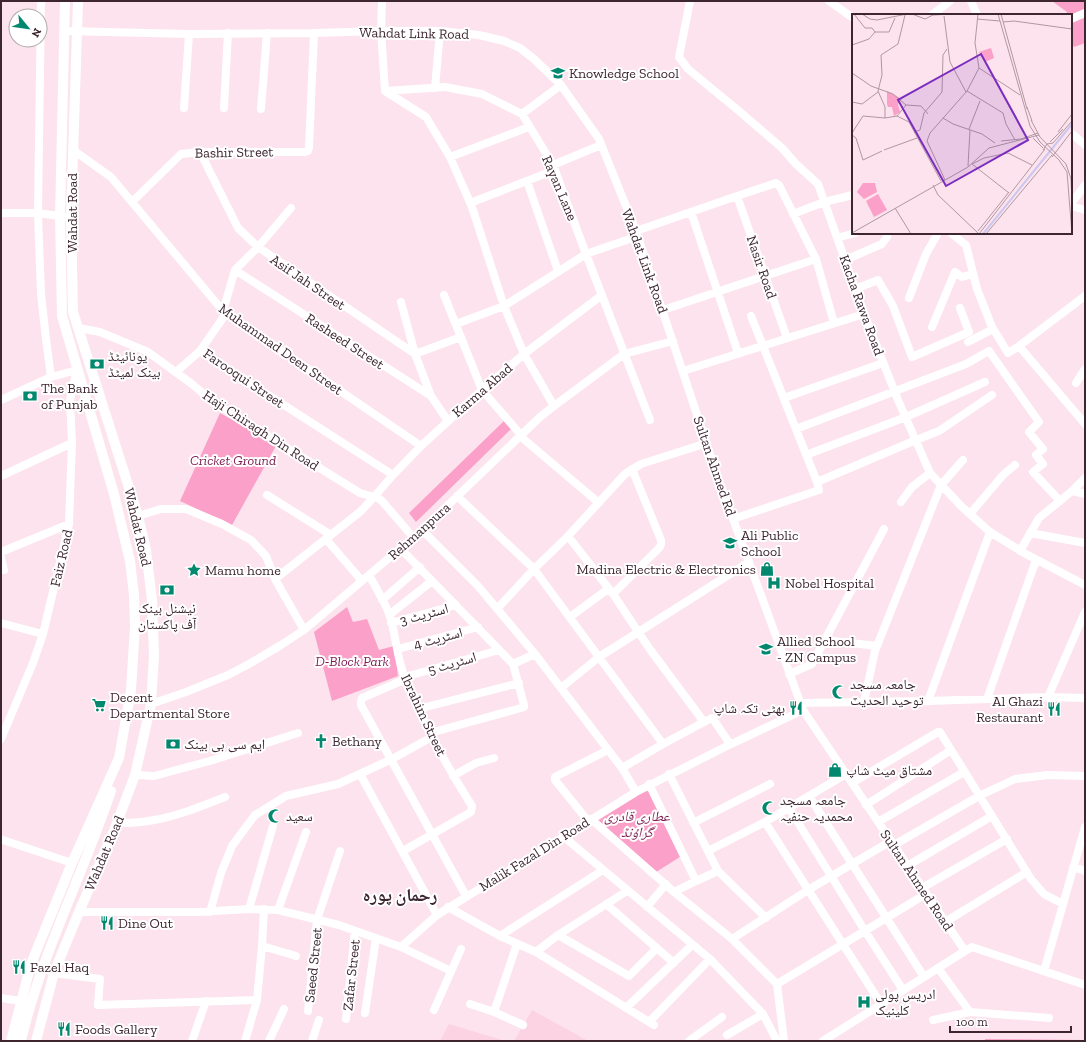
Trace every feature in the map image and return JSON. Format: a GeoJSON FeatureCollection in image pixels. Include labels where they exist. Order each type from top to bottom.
{"type":"FeatureCollection","features":[{"type":"Feature","properties":{"kind":"main road","name":"Wahdat Road"},"geometry":{"type":"LineString","coordinates":[[11,1041],[31,964],[72,863],[119,758],[131,690],[135,626],[134,595],[130,561],[114,494],[62,316],[60,216],[65,1]]}},
{"type":"Feature","properties":{"kind":"main road","name":"Wahdat Road"},"geometry":{"type":"LineString","coordinates":[[36,1041],[54,974],[117,823],[135,775],[151,704],[154,656],[152,600],[146,550],[138,516],[72,312],[71,217],[78,1]]}},
{"type":"Feature","properties":{"kind":"main road"},"geometry":{"type":"LineString","coordinates":[[77,370],[90,365]]}},
{"type":"Feature","properties":{"kind":"main road"},"geometry":{"type":"LineString","coordinates":[[21,1041],[35,989],[94,839],[112,789],[119,758]]}},
{"type":"Feature","properties":{"kind":"street"},"geometry":{"type":"LineString","coordinates":[[40,1],[38,213],[42,294],[51,377]]}},
{"type":"Feature","properties":{"kind":"street"},"geometry":{"type":"LineString","coordinates":[[382,1],[381,31],[385,91]]}},
{"type":"Feature","properties":{"kind":"street","name":"Kacha Rawa Road"},"geometry":{"type":"LineString","coordinates":[[690,1],[679,57],[688,69],[782,148],[796,164],[818,184],[864,314],[883,363],[930,473],[990,532],[1036,560],[1085,584]]}},
{"type":"Feature","properties":{"kind":"street"},"geometry":{"type":"LineString","coordinates":[[829,1],[852,17]]}},
{"type":"Feature","properties":{"kind":"street"},"geometry":{"type":"LineString","coordinates":[[933,14],[950,1]]}},
{"type":"Feature","properties":{"kind":"street"},"geometry":{"type":"LineString","coordinates":[[971,1],[977,14]]}},
{"type":"Feature","properties":{"kind":"street"},"geometry":{"type":"LineString","coordinates":[[1072,19],[1085,13]]}},
{"type":"Feature","properties":{"kind":"street","name":"Wahdat Link Road"},"geometry":{"type":"LineString","coordinates":[[65,31],[189,34],[440,31],[504,41],[520,48],[534,59],[561,85],[599,139],[637,233],[673,341]]}},
{"type":"Feature","properties":{"kind":"street"},"geometry":{"type":"LineString","coordinates":[[435,88],[440,31]]}},
{"type":"Feature","properties":{"kind":"street"},"geometry":{"type":"LineString","coordinates":[[224,108],[228,33]]}},
{"type":"Feature","properties":{"kind":"street"},"geometry":{"type":"LineString","coordinates":[[261,109],[267,33]]}},
{"type":"Feature","properties":{"kind":"street","name":"Bashir Street"},"geometry":{"type":"LineString","coordinates":[[132,202],[181,154],[200,152],[308,151],[314,33]]}},
{"type":"Feature","properties":{"kind":"street"},"geometry":{"type":"LineString","coordinates":[[184,108],[189,34]]}},
{"type":"Feature","properties":{"kind":"street"},"geometry":{"type":"LineString","coordinates":[[385,91],[445,87],[482,94],[522,114],[561,85]]}},
{"type":"Feature","properties":{"kind":"street"},"geometry":{"type":"LineString","coordinates":[[385,91],[426,117],[450,157],[470,203],[504,306],[524,354],[554,406]]}},
{"type":"Feature","properties":{"kind":"street","name":"Rayan Lane"},"geometry":{"type":"LineString","coordinates":[[522,114],[554,167],[650,420]]}},
{"type":"Feature","properties":{"kind":"street"},"geometry":{"type":"LineString","coordinates":[[450,157],[529,127]]}},
{"type":"Feature","properties":{"kind":"street"},"geometry":{"type":"LineString","coordinates":[[1072,134],[1085,145]]}},
{"type":"Feature","properties":{"kind":"street"},"geometry":{"type":"LineString","coordinates":[[470,203],[527,181],[602,145]]}},
{"type":"Feature","properties":{"kind":"street","name":"Muhammad Deen Street"},"geometry":{"type":"LineString","coordinates":[[73,150],[111,177],[223,311],[421,446]]}},
{"type":"Feature","properties":{"kind":"street","name":"Asif Jah Street"},"geometry":{"type":"LineString","coordinates":[[200,152],[238,228],[258,247],[415,354]]}},
{"type":"Feature","properties":{"kind":"street"},"geometry":{"type":"LineString","coordinates":[[527,181],[558,271]]}},
{"type":"Feature","properties":{"kind":"street"},"geometry":{"type":"LineString","coordinates":[[456,324],[504,306],[586,254],[691,212],[776,183],[779,185],[792,214],[816,259],[834,323]]}},
{"type":"Feature","properties":{"kind":"street"},"geometry":{"type":"LineString","coordinates":[[1085,185],[1072,200],[1085,210]]}},
{"type":"Feature","properties":{"kind":"street"},"geometry":{"type":"LineString","coordinates":[[792,214],[824,202],[852,195]]}},
{"type":"Feature","properties":{"kind":"street","name":"Nasir Road"},"geometry":{"type":"LineString","coordinates":[[737,196],[787,338]]}},
{"type":"Feature","properties":{"kind":"street","name":"Farooqui Street"},"geometry":{"type":"LineString","coordinates":[[291,208],[258,247],[235,270],[223,311],[225,315],[200,351],[392,475]]}},
{"type":"Feature","properties":{"kind":"street"},"geometry":{"type":"LineString","coordinates":[[691,212],[738,353]]}},
{"type":"Feature","properties":{"kind":"street"},"geometry":{"type":"LineString","coordinates":[[1,213],[38,213],[71,217]]}},
{"type":"Feature","properties":{"kind":"street"},"geometry":{"type":"LineString","coordinates":[[837,238],[852,234]]}},
{"type":"Feature","properties":{"kind":"street"},"geometry":{"type":"LineString","coordinates":[[909,298],[926,254],[937,234]]}},
{"type":"Feature","properties":{"kind":"street"},"geometry":{"type":"LineString","coordinates":[[952,234],[966,245],[977,289],[993,330],[1007,352],[1019,346],[1085,296]]}},
{"type":"Feature","properties":{"kind":"street"},"geometry":{"type":"LineString","coordinates":[[845,260],[882,244],[886,237]]}},
{"type":"Feature","properties":{"kind":"street"},"geometry":{"type":"LineString","coordinates":[[663,310],[816,259]]}},
{"type":"Feature","properties":{"kind":"street","name":"Rasheed Street"},"geometry":{"type":"LineString","coordinates":[[235,270],[431,396],[448,421]]}},
{"type":"Feature","properties":{"kind":"street"},"geometry":{"type":"LineString","coordinates":[[932,327],[955,272],[962,277],[973,274]]}},
{"type":"Feature","properties":{"kind":"street"},"geometry":{"type":"LineString","coordinates":[[855,289],[878,280],[893,306],[912,357],[969,332],[960,308]]}},
{"type":"Feature","properties":{"kind":"street","name":"Karma Abad"},"geometry":{"type":"LineString","coordinates":[[275,578],[361,511],[392,475],[421,446],[482,390],[524,354],[602,295]]}},
{"type":"Feature","properties":{"kind":"street"},"geometry":{"type":"LineString","coordinates":[[444,296],[482,390],[520,436],[599,503]]}},
{"type":"Feature","properties":{"kind":"street"},"geometry":{"type":"LineString","coordinates":[[401,302],[415,354],[431,396]]}},
{"type":"Feature","properties":{"kind":"street"},"geometry":{"type":"LineString","coordinates":[[683,371],[864,314]]}},
{"type":"Feature","properties":{"kind":"street"},"geometry":{"type":"LineString","coordinates":[[733,519],[819,490],[751,316]]}},
{"type":"Feature","properties":{"kind":"street","name":"Haji Chiragh Din Road"},"geometry":{"type":"LineString","coordinates":[[78,328],[100,332],[148,352],[214,402],[360,492],[382,501],[413,537]]}},
{"type":"Feature","properties":{"kind":"street"},"geometry":{"type":"LineString","coordinates":[[968,342],[993,330]]}},
{"type":"Feature","properties":{"kind":"street"},"geometry":{"type":"LineString","coordinates":[[415,354],[461,337]]}},
{"type":"Feature","properties":{"kind":"street","name":"Rehmanpura"},"geometry":{"type":"LineString","coordinates":[[151,704],[228,675],[304,630],[422,530],[520,436],[554,406],[624,354],[673,341]]}},
{"type":"Feature","properties":{"kind":"street","name":"Sultan Ahmed Rd"},"geometry":{"type":"LineString","coordinates":[[673,341],[733,519],[801,706]]}},
{"type":"Feature","properties":{"kind":"street"},"geometry":{"type":"LineString","coordinates":[[1019,346],[1085,424]]}},
{"type":"Feature","properties":{"kind":"street"},"geometry":{"type":"LineString","coordinates":[[176,372],[200,351]]}},
{"type":"Feature","properties":{"kind":"street"},"geometry":{"type":"LineString","coordinates":[[796,429],[966,364],[988,351],[1039,422],[1039,424],[1029,432],[1043,449],[1036,455],[1043,464],[1034,472],[1060,501]]}},
{"type":"Feature","properties":{"kind":"street"},"geometry":{"type":"LineString","coordinates":[[784,398],[883,363]]}},
{"type":"Feature","properties":{"kind":"street"},"geometry":{"type":"LineString","coordinates":[[1076,383],[1085,369]]}},
{"type":"Feature","properties":{"kind":"street"},"geometry":{"type":"LineString","coordinates":[[1,400],[51,377],[77,370]]}},
{"type":"Feature","properties":{"kind":"street","name":"Faiz Road"},"geometry":{"type":"LineString","coordinates":[[1,739],[33,663],[43,634],[69,524],[72,443],[70,400],[77,370]]}},
{"type":"Feature","properties":{"kind":"street"},"geometry":{"type":"LineString","coordinates":[[806,455],[906,417],[985,382]]}},
{"type":"Feature","properties":{"kind":"street"},"geometry":{"type":"LineString","coordinates":[[817,482],[939,431],[992,395]]}},
{"type":"Feature","properties":{"kind":"street"},"geometry":{"type":"LineString","coordinates":[[1,476],[72,443]]}},
{"type":"Feature","properties":{"kind":"street"},"geometry":{"type":"LineString","coordinates":[[497,609],[534,569],[568,536],[625,474],[641,464],[707,443]]}},
{"type":"Feature","properties":{"kind":"street"},"geometry":{"type":"LineString","coordinates":[[864,702],[875,651],[942,485],[963,460]]}},
{"type":"Feature","properties":{"kind":"street"},"geometry":{"type":"LineString","coordinates":[[970,514],[1003,475],[1015,465]]}},
{"type":"Feature","properties":{"kind":"street"},"geometry":{"type":"LineString","coordinates":[[570,617],[610,592],[660,547],[661,540],[632,469]]}},
{"type":"Feature","properties":{"kind":"street"},"geometry":{"type":"LineString","coordinates":[[901,502],[912,487],[930,473]]}},
{"type":"Feature","properties":{"kind":"street"},"geometry":{"type":"LineString","coordinates":[[1020,551],[1039,518],[1072,491],[1085,478]]}},
{"type":"Feature","properties":{"kind":"street"},"geometry":{"type":"LineString","coordinates":[[1072,491],[1085,494]]}},
{"type":"Feature","properties":{"kind":"street"},"geometry":{"type":"LineString","coordinates":[[267,495],[328,537],[362,581]]}},
{"type":"Feature","properties":{"kind":"street"},"geometry":{"type":"LineString","coordinates":[[457,496],[534,569],[663,744]]}},
{"type":"Feature","properties":{"kind":"street"},"geometry":{"type":"LineString","coordinates":[[138,516],[161,509],[186,509],[222,524],[251,540],[266,556],[275,578],[304,630]]}},
{"type":"Feature","properties":{"kind":"street"},"geometry":{"type":"LineString","coordinates":[[1,552],[69,524]]}},
{"type":"Feature","properties":{"kind":"street"},"geometry":{"type":"LineString","coordinates":[[789,674],[812,664],[884,529]]}},
{"type":"Feature","properties":{"kind":"street"},"geometry":{"type":"LineString","coordinates":[[422,530],[478,586],[535,654],[622,768],[636,792]]}},
{"type":"Feature","properties":{"kind":"street"},"geometry":{"type":"LineString","coordinates":[[928,701],[990,532]]}},
{"type":"Feature","properties":{"kind":"street"},"geometry":{"type":"LineString","coordinates":[[1030,533],[1085,543]]}},
{"type":"Feature","properties":{"kind":"street"},"geometry":{"type":"LineString","coordinates":[[568,536],[704,722]]}},
{"type":"Feature","properties":{"kind":"street"},"geometry":{"type":"LineString","coordinates":[[210,912],[221,873],[232,846],[255,815],[286,796],[338,784],[360,774],[392,759],[431,735],[524,707],[513,664],[400,548]]}},
{"type":"Feature","properties":{"kind":"street"},"geometry":{"type":"LineString","coordinates":[[1,558],[4,570]]}},
{"type":"Feature","properties":{"kind":"street"},"geometry":{"type":"LineString","coordinates":[[987,699],[1036,560]]}},
{"type":"Feature","properties":{"kind":"street"},"geometry":{"type":"LineString","coordinates":[[561,688],[599,657],[749,562]]}},
{"type":"Feature","properties":{"kind":"street"},"geometry":{"type":"LineString","coordinates":[[382,600],[420,568]]}},
{"type":"Feature","properties":{"kind":"street","name":"Ibrahim Street"},"geometry":{"type":"LineString","coordinates":[[369,575],[390,619],[405,678],[418,709],[431,735],[472,806],[471,812],[433,834]]}},
{"type":"Feature","properties":{"kind":"street"},"geometry":{"type":"LineString","coordinates":[[390,619],[432,581]]}},
{"type":"Feature","properties":{"kind":"street","name":"اسٹریٹ 3"},"geometry":{"type":"LineString","coordinates":[[390,619],[456,605]]}},
{"type":"Feature","properties":{"kind":"street"},"geometry":{"type":"LineString","coordinates":[[1048,697],[1085,612]]}},
{"type":"Feature","properties":{"kind":"street"},"geometry":{"type":"LineString","coordinates":[[1,623],[43,634]]}},
{"type":"Feature","properties":{"kind":"street","name":"اسٹریٹ 4"},"geometry":{"type":"LineString","coordinates":[[398,649],[478,627]]}},
{"type":"Feature","properties":{"kind":"street"},"geometry":{"type":"LineString","coordinates":[[824,640],[877,646]]}},
{"type":"Feature","properties":{"kind":"street","name":"اسٹریٹ 5"},"geometry":{"type":"LineString","coordinates":[[392,759],[362,705],[362,698],[405,678],[499,650]]}},
{"type":"Feature","properties":{"kind":"street"},"geometry":{"type":"LineString","coordinates":[[513,664],[535,654]]}},
{"type":"Feature","properties":{"kind":"street"},"geometry":{"type":"LineString","coordinates":[[418,709],[519,683]]}},
{"type":"Feature","properties":{"kind":"street"},"geometry":{"type":"LineString","coordinates":[[801,706],[864,702],[1048,697],[1085,698]]}},
{"type":"Feature","properties":{"kind":"street","name":"Malik Fazal Din Road"},"geometry":{"type":"LineString","coordinates":[[400,946],[448,907],[649,784],[730,744],[801,706]]}},
{"type":"Feature","properties":{"kind":"street","name":"Sultan Ahmed Road"},"geometry":{"type":"LineString","coordinates":[[801,706],[965,951]]}},
{"type":"Feature","properties":{"kind":"street"},"geometry":{"type":"LineString","coordinates":[[622,768],[712,718],[730,744]]}},
{"type":"Feature","properties":{"kind":"street"},"geometry":{"type":"LineString","coordinates":[[852,782],[940,732],[1031,879],[1044,894],[1063,904]]}},
{"type":"Feature","properties":{"kind":"street"},"geometry":{"type":"LineString","coordinates":[[135,775],[154,776],[210,761],[298,733]]}},
{"type":"Feature","properties":{"kind":"street"},"geometry":{"type":"LineString","coordinates":[[608,750],[554,777],[555,780],[589,820],[732,939],[777,984],[784,1041]]}},
{"type":"Feature","properties":{"kind":"street"},"geometry":{"type":"LineString","coordinates":[[866,805],[951,750]]}},
{"type":"Feature","properties":{"kind":"street"},"geometry":{"type":"LineString","coordinates":[[454,776],[476,764],[494,758]]}},
{"type":"Feature","properties":{"kind":"street"},"geometry":{"type":"LineString","coordinates":[[392,759],[466,896]]}},
{"type":"Feature","properties":{"kind":"street"},"geometry":{"type":"LineString","coordinates":[[878,822],[964,772]]}},
{"type":"Feature","properties":{"kind":"street"},"geometry":{"type":"LineString","coordinates":[[360,774],[437,915]]}},
{"type":"Feature","properties":{"kind":"street"},"geometry":{"type":"LineString","coordinates":[[669,774],[718,871],[766,918]]}},
{"type":"Feature","properties":{"kind":"street"},"geometry":{"type":"LineString","coordinates":[[708,851],[765,822],[846,774]]}},
{"type":"Feature","properties":{"kind":"street"},"geometry":{"type":"LineString","coordinates":[[732,939],[808,890],[852,864],[979,796],[1015,779],[1048,775],[1085,776]]}},
{"type":"Feature","properties":{"kind":"street"},"geometry":{"type":"LineString","coordinates":[[649,784],[696,881]]}},
{"type":"Feature","properties":{"kind":"street"},"geometry":{"type":"LineString","coordinates":[[693,823],[770,784]]}},
{"type":"Feature","properties":{"kind":"street"},"geometry":{"type":"LineString","coordinates":[[809,796],[924,977]]}},
{"type":"Feature","properties":{"kind":"street"},"geometry":{"type":"LineString","coordinates":[[117,823],[155,820],[191,810],[225,797]]}},
{"type":"Feature","properties":{"kind":"street"},"geometry":{"type":"LineString","coordinates":[[789,808],[903,990]]}},
{"type":"Feature","properties":{"kind":"street"},"geometry":{"type":"LineString","coordinates":[[908,866],[992,816]]}},
{"type":"Feature","properties":{"kind":"street"},"geometry":{"type":"LineString","coordinates":[[765,822],[881,1004]]}},
{"type":"Feature","properties":{"kind":"street"},"geometry":{"type":"LineString","coordinates":[[249,909],[274,826]]}},
{"type":"Feature","properties":{"kind":"street"},"geometry":{"type":"LineString","coordinates":[[1044,971],[1085,827]]}},
{"type":"Feature","properties":{"kind":"street"},"geometry":{"type":"LineString","coordinates":[[278,910],[306,832]]}},
{"type":"Feature","properties":{"kind":"street"},"geometry":{"type":"LineString","coordinates":[[403,851],[433,834]]}},
{"type":"Feature","properties":{"kind":"street"},"geometry":{"type":"LineString","coordinates":[[564,837],[710,959],[763,1014],[777,1041]]}},
{"type":"Feature","properties":{"kind":"street"},"geometry":{"type":"LineString","coordinates":[[777,984],[886,918],[924,891],[1007,839]]}},
{"type":"Feature","properties":{"kind":"street"},"geometry":{"type":"LineString","coordinates":[[1,840],[72,863]]}},
{"type":"Feature","properties":{"kind":"street","name":"Saeed Street"},"geometry":{"type":"LineString","coordinates":[[308,1010],[318,920],[340,851]]}},
{"type":"Feature","properties":{"kind":"street"},"geometry":{"type":"LineString","coordinates":[[1073,867],[1085,871]]}},
{"type":"Feature","properties":{"kind":"street"},"geometry":{"type":"LineString","coordinates":[[500,936],[603,870]]}},
{"type":"Feature","properties":{"kind":"street"},"geometry":{"type":"LineString","coordinates":[[674,892],[718,871]]}},
{"type":"Feature","properties":{"kind":"street"},"geometry":{"type":"LineString","coordinates":[[945,922],[1027,872]]}},
{"type":"Feature","properties":{"kind":"street"},"geometry":{"type":"LineString","coordinates":[[647,907],[666,884]]}},
{"type":"Feature","properties":{"kind":"street"},"geometry":{"type":"LineString","coordinates":[[536,952],[558,935],[627,891]]}},
{"type":"Feature","properties":{"kind":"street"},"geometry":{"type":"LineString","coordinates":[[606,904],[674,963]]}},
{"type":"Feature","properties":{"kind":"street"},"geometry":{"type":"LineString","coordinates":[[448,907],[500,936],[536,952],[651,1024],[710,959]]}},
{"type":"Feature","properties":{"kind":"street"},"geometry":{"type":"LineString","coordinates":[[79,912],[210,912],[249,909],[278,910],[339,925],[400,946],[451,971]]}},
{"type":"Feature","properties":{"kind":"street"},"geometry":{"type":"LineString","coordinates":[[245,1041],[257,1000],[264,909]]}},
{"type":"Feature","properties":{"kind":"street","name":"Zafar Street"},"geometry":{"type":"LineString","coordinates":[[346,1019],[355,931]]}},
{"type":"Feature","properties":{"kind":"street"},"geometry":{"type":"LineString","coordinates":[[558,935],[628,976],[657,948]]}},
{"type":"Feature","properties":{"kind":"street"},"geometry":{"type":"LineString","coordinates":[[365,1013],[376,938]]}},
{"type":"Feature","properties":{"kind":"street"},"geometry":{"type":"LineString","coordinates":[[494,1012],[517,944]]}},
{"type":"Feature","properties":{"kind":"street"},"geometry":{"type":"LineString","coordinates":[[626,1008],[692,945]]}},
{"type":"Feature","properties":{"kind":"street"},"geometry":{"type":"LineString","coordinates":[[262,946],[296,956]]}},
{"type":"Feature","properties":{"kind":"street"},"geometry":{"type":"LineString","coordinates":[[823,1041],[972,947],[1085,985]]}},
{"type":"Feature","properties":{"kind":"street"},"geometry":{"type":"LineString","coordinates":[[434,1010],[460,949]]}},
{"type":"Feature","properties":{"kind":"street"},"geometry":{"type":"LineString","coordinates":[[938,968],[970,1012]]}},
{"type":"Feature","properties":{"kind":"street"},"geometry":{"type":"LineString","coordinates":[[54,974],[100,979],[98,1005],[257,1000]]}},
{"type":"Feature","properties":{"kind":"street"},"geometry":{"type":"LineString","coordinates":[[1,998],[21,1001]]}},
{"type":"Feature","properties":{"kind":"street"},"geometry":{"type":"LineString","coordinates":[[192,1041],[206,1002]]}},
{"type":"Feature","properties":{"kind":"street"},"geometry":{"type":"LineString","coordinates":[[470,1004],[494,1012],[524,1025]]}},
{"type":"Feature","properties":{"kind":"street"},"geometry":{"type":"LineString","coordinates":[[269,1041],[284,1009]]}},
{"type":"Feature","properties":{"kind":"street"},"geometry":{"type":"LineString","coordinates":[[933,1020],[970,1012],[1049,1018]]}},
{"type":"Feature","properties":{"kind":"street"},"geometry":{"type":"LineString","coordinates":[[727,1035],[763,1014]]}},
{"type":"Feature","properties":{"kind":"street"},"geometry":{"type":"LineString","coordinates":[[690,1041],[722,1017]]}},
{"type":"Feature","properties":{"kind":"street"},"geometry":{"type":"LineString","coordinates":[[312,1041],[319,1020]]}},
{"type":"Feature","properties":{"kind":"shaded area"},"geometry":{"type":"Polygon","coordinates":[[[532,1010],[588,1041],[514,1041],[532,1010]]]}},
{"type":"Feature","properties":{"kind":"shaded area"},"geometry":{"type":"Polygon","coordinates":[[[449,1024],[505,1041],[440,1041],[449,1024]]]}},
{"type":"Feature","properties":{"kind":"green space"},"geometry":{"type":"Polygon","coordinates":[[[1052,1],[1085,1],[1085,43],[1074,47],[1072,44],[1072,14],[1066,14],[1067,12],[1052,1]]]}},
{"type":"Feature","properties":{"kind":"green space","name":"Cricket Ground"},"geometry":{"type":"Polygon","coordinates":[[[220,413],[277,444],[232,525],[180,501],[220,413]]]}},
{"type":"Feature","properties":{"kind":"green space"},"geometry":{"type":"Polygon","coordinates":[[[505,420],[511,429],[416,522],[409,513],[505,420]]]}},
{"type":"Feature","properties":{"kind":"green space","name":"D-Block Park"},"geometry":{"type":"Polygon","coordinates":[[[347,607],[353,622],[367,619],[379,650],[394,646],[398,676],[332,701],[314,632],[347,607]]]}},
{"type":"Feature","properties":{"kind":"green space","name":"عطاری قادری گراؤنڈ"},"geometry":{"type":"Polygon","coordinates":[[[649,784],[683,855],[653,874],[591,819],[649,784]]]}},
{"type":"Feature","properties":{"kind":"green space"},"geometry":{"type":"Polygon","coordinates":[[[985,1039],[1085,1040],[1085,1041],[985,1041],[985,1039]]]}},
{"type":"Feature","properties":{"kind":"place","name":"Knowledge School"},"geometry":{"type":"Point","coordinates":[558,73]}},
{"type":"Feature","properties":{"kind":"place","name":"یونائیٹڈ بینک لمیٹڈ"},"geometry":{"type":"Point","coordinates":[97,364]}},
{"type":"Feature","properties":{"kind":"place","name":"The Bank of Punjab"},"geometry":{"type":"Point","coordinates":[30,396]}},
{"type":"Feature","properties":{"kind":"place","name":"Ali Public School"},"geometry":{"type":"Point","coordinates":[730,543]}},
{"type":"Feature","properties":{"kind":"place","name":"Madina Electric & Electronics"},"geometry":{"type":"Point","coordinates":[767,569]}},
{"type":"Feature","properties":{"kind":"place","name":"Mamu home"},"geometry":{"type":"Point","coordinates":[194,570]}},
{"type":"Feature","properties":{"kind":"place","name":"Nobel Hospital"},"geometry":{"type":"Point","coordinates":[774,583]}},
{"type":"Feature","properties":{"kind":"place","name":"نیشنل بینک آف پاکستان"},"geometry":{"type":"Point","coordinates":[167,590]}},
{"type":"Feature","properties":{"kind":"place","name":"Allied School - ZN Campus"},"geometry":{"type":"Point","coordinates":[766,649]}},
{"type":"Feature","properties":{"kind":"place","name":"جامعہ مسجد توحید الحدیٽ"},"geometry":{"type":"Point","coordinates":[839,692]}},
{"type":"Feature","properties":{"kind":"place","name":"Decent Departmental Store"},"geometry":{"type":"Point","coordinates":[99,705]}},
{"type":"Feature","properties":{"kind":"place","name":"بھٹی تکہ شاپ"},"geometry":{"type":"Point","coordinates":[796,708]}},
{"type":"Feature","properties":{"kind":"place","name":"Al Ghazi Restaurant"},"geometry":{"type":"Point","coordinates":[1054,709]}},
{"type":"Feature","properties":{"kind":"place","name":"Bethany"},"geometry":{"type":"Point","coordinates":[321,741]}},
{"type":"Feature","properties":{"kind":"place","name":"ایم سی بی بینک"},"geometry":{"type":"Point","coordinates":[173,744]}},
{"type":"Feature","properties":{"kind":"place","name":"مشتاق میٹ شاپ"},"geometry":{"type":"Point","coordinates":[835,770]}},
{"type":"Feature","properties":{"kind":"place","name":"جامعہ مسجد محمدیہ حنفیہ"},"geometry":{"type":"Point","coordinates":[769,808]}},
{"type":"Feature","properties":{"kind":"place","name":"سعید"},"geometry":{"type":"Point","coordinates":[275,816]}},
{"type":"Feature","properties":{"kind":"place","name":"Dine Out"},"geometry":{"type":"Point","coordinates":[107,923]}},
{"type":"Feature","properties":{"kind":"place","name":"Fazel Haq"},"geometry":{"type":"Point","coordinates":[19,967]}},
{"type":"Feature","properties":{"kind":"place","name":"ادریس پولی کلینیک"},"geometry":{"type":"Point","coordinates":[864,1002]}},
{"type":"Feature","properties":{"kind":"place","name":"Foods Gallery"},"geometry":{"type":"Point","coordinates":[64,1029]}},
{"type":"Feature","properties":{"kind":"district","name":"رحمان پورہ"},"geometry":{"type":"Point","coordinates":[400,895]}}]}
